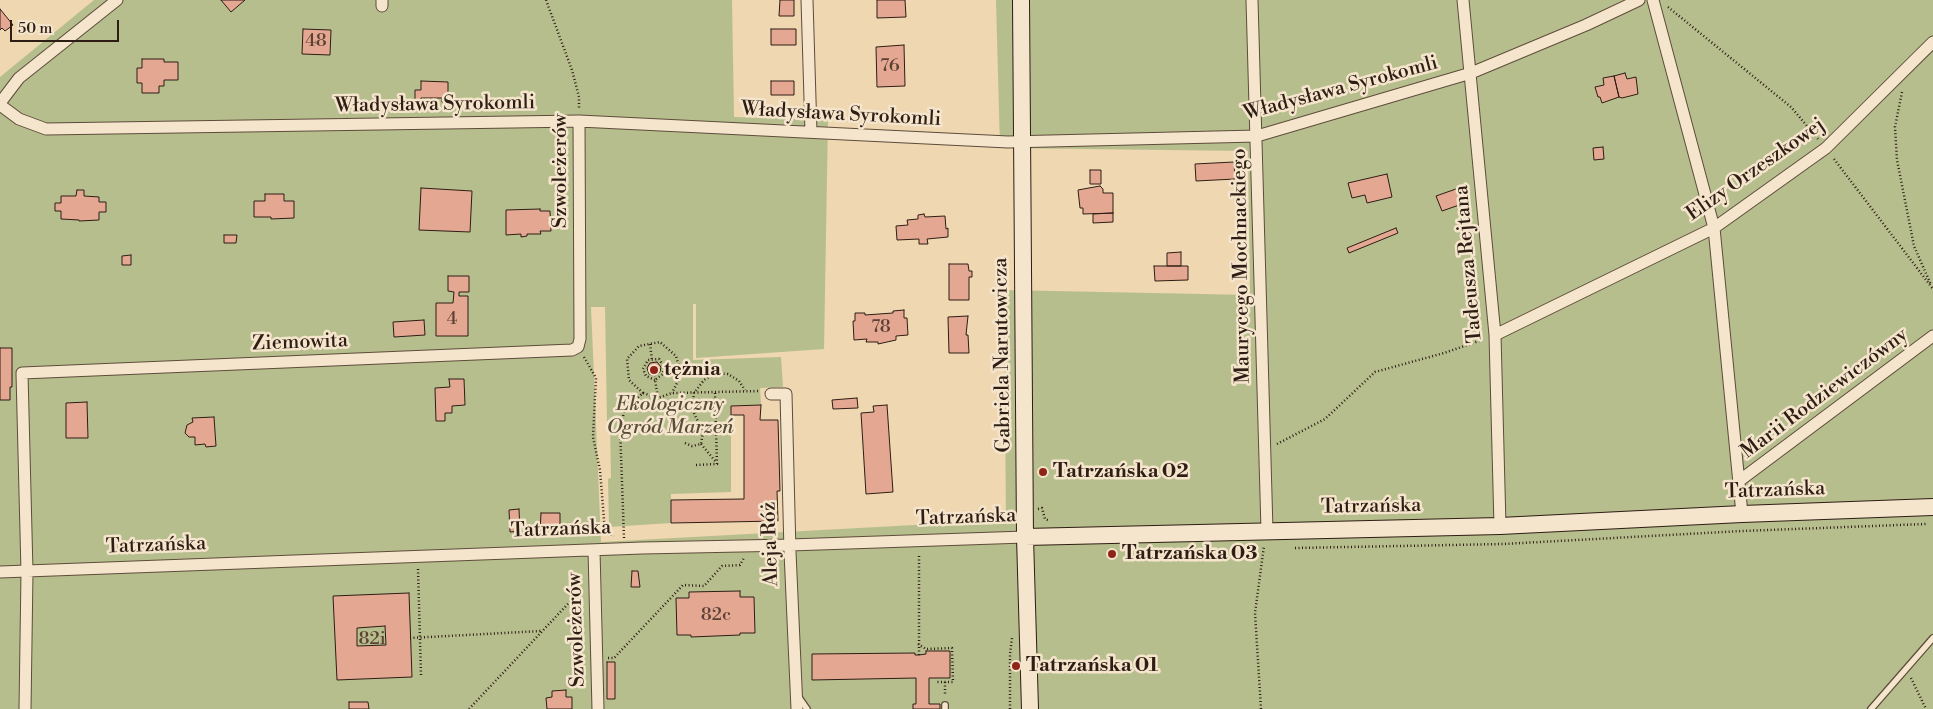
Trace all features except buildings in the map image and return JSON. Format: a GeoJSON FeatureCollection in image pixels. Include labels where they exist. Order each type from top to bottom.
{"type":"FeatureCollection","features":[{"type":"Feature","properties":{"kind":"street"},"geometry":{"type":"LineString","coordinates":[[0,104],[19,78],[117,0]]}},
{"type":"Feature","properties":{"kind":"street"},"geometry":{"type":"LineString","coordinates":[[807,0],[811,132]]}},
{"type":"Feature","properties":{"kind":"street","name":"Gabriela Narutowicza"},"geometry":{"type":"LineString","coordinates":[[1021,0],[1025,537],[1030,709]]}},
{"type":"Feature","properties":{"kind":"street","name":"Maurycego Mochnackiego"},"geometry":{"type":"LineString","coordinates":[[1252,0],[1267,530]]}},
{"type":"Feature","properties":{"kind":"street","name":"Tadeusza Rejtana"},"geometry":{"type":"LineString","coordinates":[[1463,0],[1495,335],[1500,526]]}},
{"type":"Feature","properties":{"kind":"street","name":"Władysława Syrokomli"},"geometry":{"type":"LineString","coordinates":[[0,104],[19,119],[46,129],[579,121],[1022,142],[1257,136],[1471,73],[1586,25],[1639,0]]}},
{"type":"Feature","properties":{"kind":"street"},"geometry":{"type":"LineString","coordinates":[[1653,0],[1714,228],[1742,514]]}},
{"type":"Feature","properties":{"kind":"street","name":"Elizy Orzeszkowej"},"geometry":{"type":"LineString","coordinates":[[1495,335],[1714,228],[1826,148],[1933,42]]}},
{"type":"Feature","properties":{"kind":"street","name":"Szwoleżerów"},"geometry":{"type":"LineString","coordinates":[[578,347],[580,339],[579,121]]}},
{"type":"Feature","properties":{"kind":"street","name":"Marii Rodziewiczówny"},"geometry":{"type":"LineString","coordinates":[[1739,481],[1933,336]]}},
{"type":"Feature","properties":{"kind":"street","name":"Ziemowita"},"geometry":{"type":"LineString","coordinates":[[27,572],[22,373],[572,350],[578,347]]}},
{"type":"Feature","properties":{"kind":"street","name":"Aleja Róż"},"geometry":{"type":"LineString","coordinates":[[765,393],[786,394],[797,709]]}},
{"type":"Feature","properties":{"kind":"street","name":"Tatrzańska"},"geometry":{"type":"LineString","coordinates":[[0,572],[624,549],[1267,530],[1500,526],[1933,507]]}},
{"type":"Feature","properties":{"kind":"street","name":"Szwoleżerów"},"geometry":{"type":"LineString","coordinates":[[594,550],[598,709]]}},
{"type":"Feature","properties":{"kind":"street"},"geometry":{"type":"LineString","coordinates":[[24,709],[27,572]]}},
{"type":"Feature","properties":{"kind":"lane"},"geometry":{"type":"LineString","coordinates":[[1871,709],[1933,638]]}},
{"type":"Feature","properties":{"kind":"lane"},"geometry":{"type":"LineString","coordinates":[[796,694],[807,709]]}},
{"type":"Feature","properties":{"kind":"path","name":"Szwoleżerów"},"geometry":{"type":"LineString","coordinates":[[546,0],[564,44],[579,97],[579,121]]}},
{"type":"Feature","properties":{"kind":"path"},"geometry":{"type":"LineString","coordinates":[[1667,6],[1791,107],[1826,148],[1933,289]]}},
{"type":"Feature","properties":{"kind":"path"},"geometry":{"type":"LineString","coordinates":[[1904,86],[1895,127],[1897,160],[1914,246],[1933,289]]}},
{"type":"Feature","properties":{"kind":"path"},"geometry":{"type":"LineString","coordinates":[[1265,450],[1325,419],[1375,372],[1444,353],[1495,335]]}},
{"type":"Feature","properties":{"kind":"path"},"geometry":{"type":"LineString","coordinates":[[672,393],[681,375],[676,356],[660,342],[639,346],[627,359],[629,380],[642,393],[658,398],[672,393],[745,390],[765,393]]}},
{"type":"Feature","properties":{"kind":"path"},"geometry":{"type":"LineString","coordinates":[[650,344],[652,360]]}},
{"type":"Feature","properties":{"kind":"path"},"geometry":{"type":"LineString","coordinates":[[578,347],[596,378],[593,437],[600,470],[605,532],[614,536]]}},
{"type":"Feature","properties":{"kind":"path"},"geometry":{"type":"LineString","coordinates":[[659,359],[664,367],[663,374],[655,380],[646,376],[643,369],[648,360],[659,359]]}},
{"type":"Feature","properties":{"kind":"path"},"geometry":{"type":"LineString","coordinates":[[717,464],[701,444],[703,432],[692,408],[694,393],[704,380],[716,373],[728,374],[739,381],[745,390]]}},
{"type":"Feature","properties":{"kind":"path"},"geometry":{"type":"LineString","coordinates":[[655,380],[658,398]]}},
{"type":"Feature","properties":{"kind":"path"},"geometry":{"type":"LineString","coordinates":[[715,392],[717,464]]}},
{"type":"Feature","properties":{"kind":"path"},"geometry":{"type":"LineString","coordinates":[[624,549],[620,427],[625,409],[642,393]]}},
{"type":"Feature","properties":{"kind":"path"},"geometry":{"type":"LineString","coordinates":[[685,443],[692,446],[701,444]]}},
{"type":"Feature","properties":{"kind":"path"},"geometry":{"type":"LineString","coordinates":[[696,465],[717,464]]}},
{"type":"Feature","properties":{"kind":"path"},"geometry":{"type":"LineString","coordinates":[[1042,508],[1045,519],[1052,522]]}},
{"type":"Feature","properties":{"kind":"path"},"geometry":{"type":"LineString","coordinates":[[1261,709],[1254,613],[1260,564],[1267,530]]}},
{"type":"Feature","properties":{"kind":"path"},"geometry":{"type":"LineString","coordinates":[[918,541],[918,655]]}},
{"type":"Feature","properties":{"kind":"path"},"geometry":{"type":"LineString","coordinates":[[597,660],[614,658],[683,585],[704,586],[722,566],[740,565],[746,555]]}},
{"type":"Feature","properties":{"kind":"path"},"geometry":{"type":"LineString","coordinates":[[418,557],[421,674]]}},
{"type":"Feature","properties":{"kind":"path"},"geometry":{"type":"LineString","coordinates":[[469,709],[594,576]]}},
{"type":"Feature","properties":{"kind":"path"},"geometry":{"type":"LineString","coordinates":[[410,638],[543,631]]}},
{"type":"Feature","properties":{"kind":"path"},"geometry":{"type":"LineString","coordinates":[[918,644],[926,649],[952,648],[953,682],[937,682]]}},
{"type":"Feature","properties":{"kind":"path"},"geometry":{"type":"LineString","coordinates":[[1907,670],[1926,709]]}},
{"type":"Feature","properties":{"kind":"path"},"geometry":{"type":"LineString","coordinates":[[945,682],[945,707]]}},
{"type":"Feature","properties":{"kind":"green space","name":"Ekologiczny Ogród Marzeń"},"geometry":{"type":"Polygon","coordinates":[[[94,0],[732,0],[734,117],[828,120],[824,349],[696,358],[696,304],[693,304],[693,360],[781,357],[783,387],[760,388],[761,405],[731,406],[731,492],[671,494],[671,523],[609,527],[608,479],[611,478],[610,422],[607,421],[605,307],[591,307],[601,542],[1006,520],[1004,290],[1250,295],[1248,151],[1000,148],[996,0],[1933,0],[1933,709],[0,709],[0,77],[94,0]]]}},
{"type":"Feature","properties":{"kind":"place","name":"tężnia"},"geometry":{"type":"Point","coordinates":[654,370]}},
{"type":"Feature","properties":{"kind":"place","name":"Tatrzańska 02"},"geometry":{"type":"Point","coordinates":[1043,472]}},
{"type":"Feature","properties":{"kind":"place","name":"Tatrzańska 03"},"geometry":{"type":"Point","coordinates":[1112,554]}},
{"type":"Feature","properties":{"kind":"place","name":"Tatrzańska 01"},"geometry":{"type":"Point","coordinates":[1016,666]}}]}
